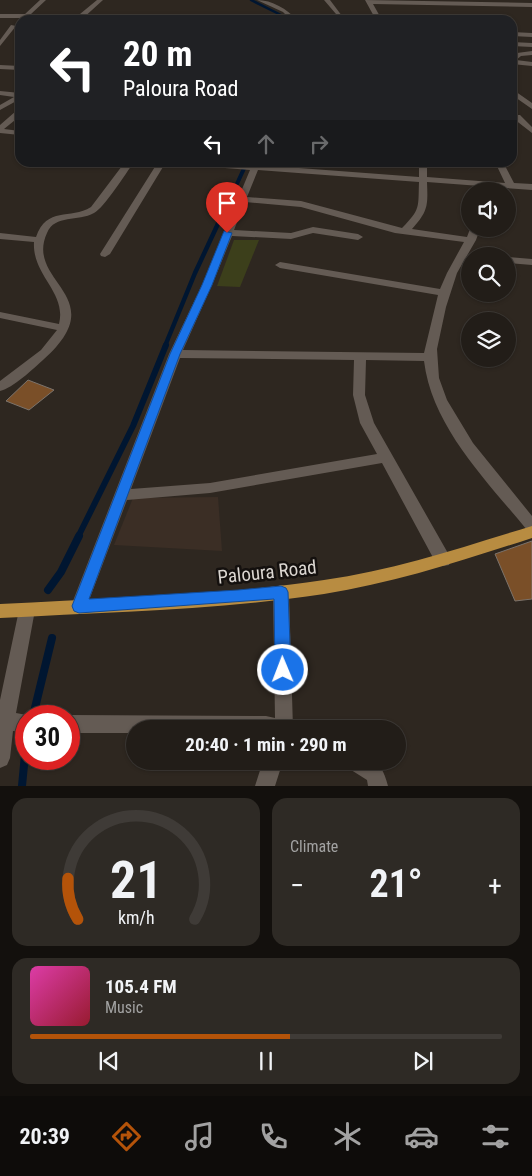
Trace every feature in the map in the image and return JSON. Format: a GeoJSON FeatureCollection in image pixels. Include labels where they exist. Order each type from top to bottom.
{"type":"FeatureCollection","features":[{"type":"Feature","properties":{"kind":"main road","name":"Paloura Road"},"geometry":{"type":"LineString","coordinates":[[0,611],[238,597],[333,585],[413,569],[532,532]]}},
{"type":"Feature","properties":{"kind":"street"},"geometry":{"type":"LineString","coordinates":[[27,15],[44,0]]}},
{"type":"Feature","properties":{"kind":"street"},"geometry":{"type":"LineString","coordinates":[[83,15],[100,0]]}},
{"type":"Feature","properties":{"kind":"street"},"geometry":{"type":"LineString","coordinates":[[260,0],[275,6],[287,15]]}},
{"type":"Feature","properties":{"kind":"street"},"geometry":{"type":"LineString","coordinates":[[327,0],[340,15]]}},
{"type":"Feature","properties":{"kind":"street"},"geometry":{"type":"LineString","coordinates":[[376,15],[369,1],[474,2],[532,5]]}},
{"type":"Feature","properties":{"kind":"street"},"geometry":{"type":"LineString","coordinates":[[0,16],[15,16]]}},
{"type":"Feature","properties":{"kind":"street"},"geometry":{"type":"LineString","coordinates":[[0,44],[13,26]]}},
{"type":"Feature","properties":{"kind":"street"},"geometry":{"type":"LineString","coordinates":[[517,34],[532,35]]}},
{"type":"Feature","properties":{"kind":"street"},"geometry":{"type":"LineString","coordinates":[[517,44],[532,45]]}},
{"type":"Feature","properties":{"kind":"street"},"geometry":{"type":"LineString","coordinates":[[517,56],[519,54],[532,53]]}},
{"type":"Feature","properties":{"kind":"street"},"geometry":{"type":"LineString","coordinates":[[517,62],[532,64]]}},
{"type":"Feature","properties":{"kind":"street"},"geometry":{"type":"LineString","coordinates":[[0,67],[15,68]]}},
{"type":"Feature","properties":{"kind":"street"},"geometry":{"type":"LineString","coordinates":[[0,93],[15,95]]}},
{"type":"Feature","properties":{"kind":"street"},"geometry":{"type":"LineString","coordinates":[[517,95],[530,105]]}},
{"type":"Feature","properties":{"kind":"street"},"geometry":{"type":"LineString","coordinates":[[0,109],[15,99]]}},
{"type":"Feature","properties":{"kind":"street"},"geometry":{"type":"LineString","coordinates":[[517,104],[530,105]]}},
{"type":"Feature","properties":{"kind":"street"},"geometry":{"type":"LineString","coordinates":[[0,109],[15,112]]}},
{"type":"Feature","properties":{"kind":"street"},"geometry":{"type":"LineString","coordinates":[[517,117],[532,114]]}},
{"type":"Feature","properties":{"kind":"street"},"geometry":{"type":"LineString","coordinates":[[0,130],[15,117]]}},
{"type":"Feature","properties":{"kind":"street"},"geometry":{"type":"LineString","coordinates":[[517,119],[532,131]]}},
{"type":"Feature","properties":{"kind":"street"},"geometry":{"type":"LineString","coordinates":[[0,130],[15,132]]}},
{"type":"Feature","properties":{"kind":"street"},"geometry":{"type":"LineString","coordinates":[[0,387],[39,356],[53,343],[64,328],[67,315],[66,303],[40,264],[39,240],[41,233],[54,220],[69,214],[90,213],[126,167]]}},
{"type":"Feature","properties":{"kind":"street"},"geometry":{"type":"LineString","coordinates":[[105,254],[159,167]]}},
{"type":"Feature","properties":{"kind":"street"},"geometry":{"type":"LineString","coordinates":[[228,167],[253,167],[461,185]]}},
{"type":"Feature","properties":{"kind":"street"},"geometry":{"type":"LineString","coordinates":[[79,606],[175,354],[207,285],[253,167]]}},
{"type":"Feature","properties":{"kind":"street"},"geometry":{"type":"LineString","coordinates":[[405,231],[420,215],[422,208],[423,167]]}},
{"type":"Feature","properties":{"kind":"street"},"geometry":{"type":"LineString","coordinates":[[502,167],[509,182]]}},
{"type":"Feature","properties":{"kind":"street"},"geometry":{"type":"LineString","coordinates":[[516,185],[532,187]]}},
{"type":"Feature","properties":{"kind":"street"},"geometry":{"type":"LineString","coordinates":[[241,199],[301,204],[379,226],[405,231],[461,233]]}},
{"type":"Feature","properties":{"kind":"street"},"geometry":{"type":"LineString","coordinates":[[227,233],[291,236],[313,230],[358,237]]}},
{"type":"Feature","properties":{"kind":"street"},"geometry":{"type":"LineString","coordinates":[[0,236],[39,240]]}},
{"type":"Feature","properties":{"kind":"street"},"geometry":{"type":"LineString","coordinates":[[516,261],[532,262]]}},
{"type":"Feature","properties":{"kind":"street"},"geometry":{"type":"LineString","coordinates":[[280,264],[445,293]]}},
{"type":"Feature","properties":{"kind":"street"},"geometry":{"type":"LineString","coordinates":[[461,265],[445,293],[430,357],[434,380],[444,409],[458,433],[532,526]]}},
{"type":"Feature","properties":{"kind":"street"},"geometry":{"type":"LineString","coordinates":[[0,315],[64,328]]}},
{"type":"Feature","properties":{"kind":"street"},"geometry":{"type":"LineString","coordinates":[[175,354],[430,357]]}},
{"type":"Feature","properties":{"kind":"street"},"geometry":{"type":"LineString","coordinates":[[360,357],[359,395],[361,408],[367,423],[443,560]]}},
{"type":"Feature","properties":{"kind":"street"},"geometry":{"type":"LineString","coordinates":[[122,495],[210,488],[386,458]]}},
{"type":"Feature","properties":{"kind":"street"},"geometry":{"type":"LineString","coordinates":[[281,592],[283,720]]}},
{"type":"Feature","properties":{"kind":"street"},"geometry":{"type":"LineString","coordinates":[[19,705],[27,610]]}},
{"type":"Feature","properties":{"kind":"street"},"geometry":{"type":"LineString","coordinates":[[80,724],[126,725]]}},
{"type":"Feature","properties":{"kind":"street"},"geometry":{"type":"LineString","coordinates":[[0,758],[15,726]]}},
{"type":"Feature","properties":{"kind":"street"},"geometry":{"type":"LineString","coordinates":[[264,786],[270,770]]}},
{"type":"Feature","properties":{"kind":"street"},"geometry":{"type":"LineString","coordinates":[[368,770],[374,774],[378,786]]}},
{"type":"Feature","properties":{"kind":"shaded area"},"geometry":{"type":"Polygon","coordinates":[[[218,497],[222,551],[114,545],[133,498],[218,497]]]}},
{"type":"Feature","properties":{"kind":"green space"},"geometry":{"type":"Polygon","coordinates":[[[234,240],[259,240],[240,287],[217,286],[234,240]]]}},
{"type":"Feature","properties":{"kind":"building"},"geometry":{"type":"Polygon","coordinates":[[[28,380],[54,390],[29,410],[6,401],[28,380]]]}},
{"type":"Feature","properties":{"kind":"building"},"geometry":{"type":"Polygon","coordinates":[[[532,541],[532,599],[515,601],[495,554],[532,541]]]}},
{"type":"Feature","properties":{"kind":"waterway"},"geometry":{"type":"LineString","coordinates":[[251,0],[281,15]]}},
{"type":"Feature","properties":{"kind":"waterway"},"geometry":{"type":"LineString","coordinates":[[230,199],[245,167]]}},
{"type":"Feature","properties":{"kind":"waterway"},"geometry":{"type":"LineString","coordinates":[[165,346],[195,273],[230,198]]}},
{"type":"Feature","properties":{"kind":"waterway"},"geometry":{"type":"LineString","coordinates":[[78,537],[133,426],[166,345]]}},
{"type":"Feature","properties":{"kind":"waterway"},"geometry":{"type":"LineString","coordinates":[[48,590],[61,572],[79,536]]}},
{"type":"Feature","properties":{"kind":"waterway"},"geometry":{"type":"LineString","coordinates":[[36,705],[52,638]]}},
{"type":"Feature","properties":{"kind":"waterway"},"geometry":{"type":"LineString","coordinates":[[22,786],[24,770]]}},
{"type":"Feature","properties":{"kind":"route"},"geometry":{"type":"LineString","coordinates":[[227,233],[207,285],[175,354],[142,445],[79,606],[238,597],[281,592],[283,670]]}}]}
